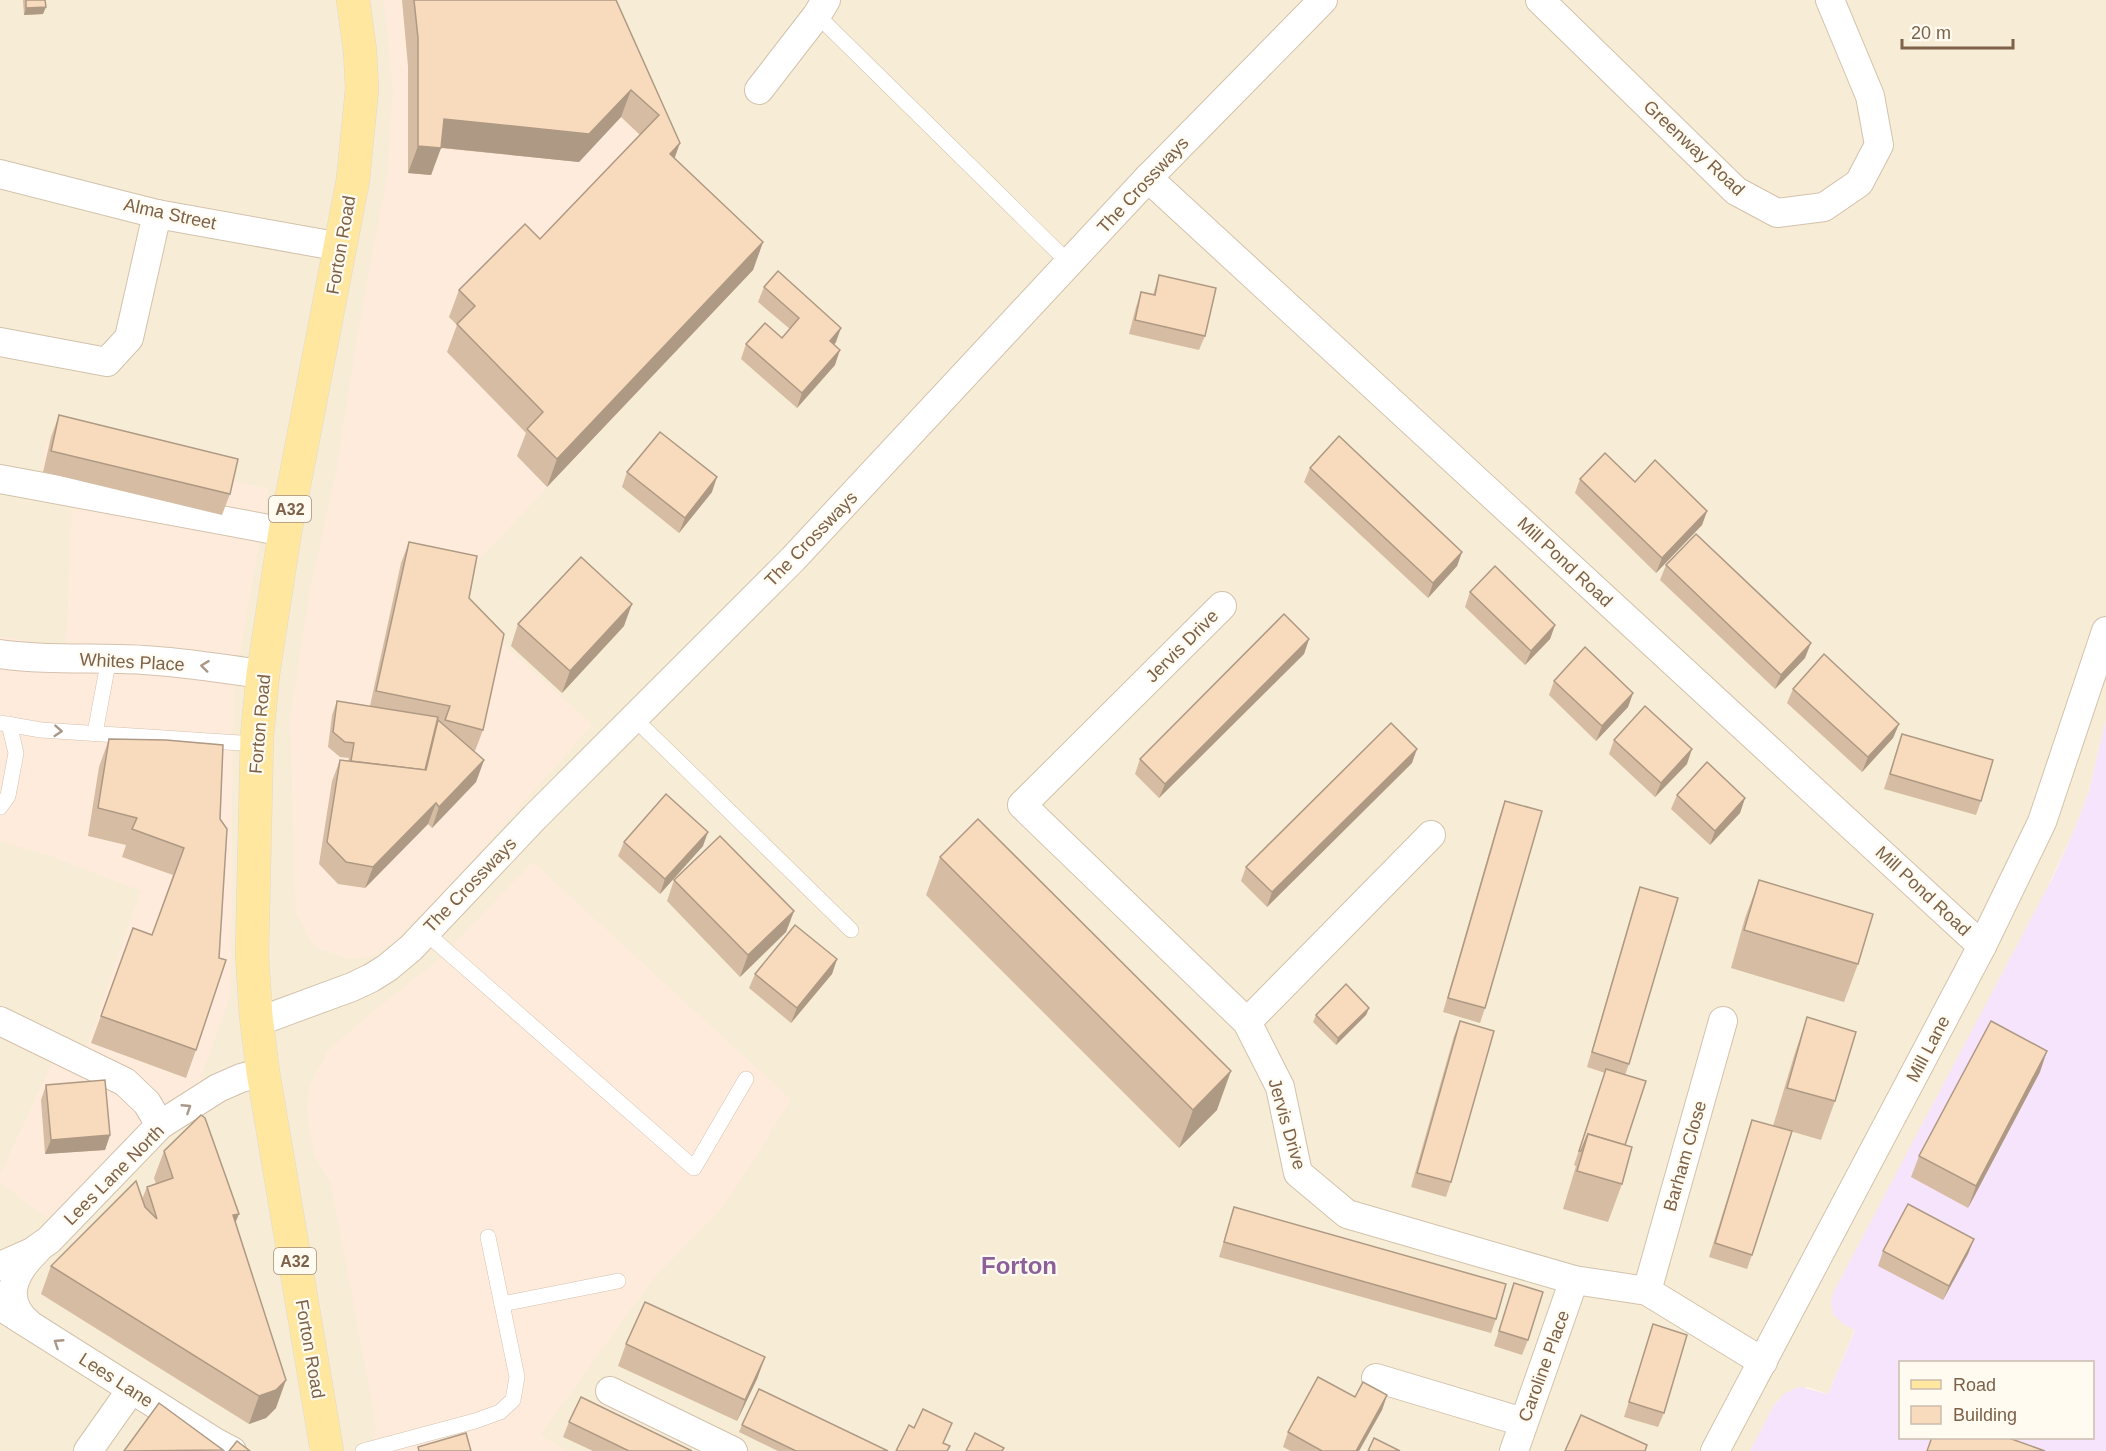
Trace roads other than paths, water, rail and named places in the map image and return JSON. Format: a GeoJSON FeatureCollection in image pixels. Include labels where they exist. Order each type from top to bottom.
{"type":"FeatureCollection","features":[{"type":"Feature","properties":{"kind":"main road","name":"Forton Road"},"geometry":{"type":"LineString","coordinates":[[327,1451],[263,1072],[252,955],[257,744],[263,674],[285,532],[353,180],[362,89],[360,51],[353,0]]}},
{"type":"Feature","properties":{"kind":"street","name":"The Crossways"},"geometry":{"type":"LineString","coordinates":[[257,1022],[352,987],[370,978],[402,956],[535,817],[793,559],[1148,178],[1323,0]]}},
{"type":"Feature","properties":{"kind":"street","name":"Greenway Road"},"geometry":{"type":"LineString","coordinates":[[1540,0],[1736,191],[1777,213],[1824,207],[1859,183],[1879,145],[1870,96],[1830,0]]}},
{"type":"Feature","properties":{"kind":"street"},"geometry":{"type":"LineString","coordinates":[[759,90],[816,5]]}},
{"type":"Feature","properties":{"kind":"street","name":"Alma Street"},"geometry":{"type":"LineString","coordinates":[[0,174],[157,214],[341,247]]}},
{"type":"Feature","properties":{"kind":"street","name":"Mill Pond Road"},"geometry":{"type":"LineString","coordinates":[[1148,178],[1982,946]]}},
{"type":"Feature","properties":{"kind":"street"},"geometry":{"type":"LineString","coordinates":[[0,342],[107,362],[129,338],[157,214]]}},
{"type":"Feature","properties":{"kind":"street"},"geometry":{"type":"LineString","coordinates":[[0,479],[285,532]]}},
{"type":"Feature","properties":{"kind":"street","name":"Jervis Drive"},"geometry":{"type":"LineString","coordinates":[[1222,606],[1022,805],[1247,1022],[1280,1087],[1298,1173],[1347,1214],[1574,1280],[1647,1291],[1763,1362]]}},
{"type":"Feature","properties":{"kind":"street","name":"Mill Lane"},"geometry":{"type":"LineString","coordinates":[[1715,1451],[1982,946],[2042,822],[2106,631]]}},
{"type":"Feature","properties":{"kind":"street","name":"Whites Place"},"geometry":{"type":"LineString","coordinates":[[0,654],[57,660],[109,658],[145,660],[263,674]]}},
{"type":"Feature","properties":{"kind":"street"},"geometry":{"type":"LineString","coordinates":[[1247,1022],[1431,835]]}},
{"type":"Feature","properties":{"kind":"street","name":"Barham Close"},"geometry":{"type":"LineString","coordinates":[[1647,1291],[1723,1021]]}},
{"type":"Feature","properties":{"kind":"street"},"geometry":{"type":"LineString","coordinates":[[0,1022],[125,1082],[147,1103],[160,1125]]}},
{"type":"Feature","properties":{"kind":"street","name":"Lees Lane North"},"geometry":{"type":"LineString","coordinates":[[0,1266],[40,1247],[73,1217],[160,1125],[218,1088],[263,1072]]}},
{"type":"Feature","properties":{"kind":"street","name":"Lees Lane"},"geometry":{"type":"LineString","coordinates":[[32,1326],[19,1314],[12,1297],[21,1268],[40,1247]]}},
{"type":"Feature","properties":{"kind":"street","name":"Caroline Place"},"geometry":{"type":"LineString","coordinates":[[1514,1451],[1574,1280]]}},
{"type":"Feature","properties":{"kind":"street","name":"Lees Lane"},"geometry":{"type":"LineString","coordinates":[[0,1306],[131,1390],[232,1451]]}},
{"type":"Feature","properties":{"kind":"street"},"geometry":{"type":"LineString","coordinates":[[1376,1378],[1523,1422]]}},
{"type":"Feature","properties":{"kind":"street"},"geometry":{"type":"LineString","coordinates":[[88,1451],[131,1390]]}},
{"type":"Feature","properties":{"kind":"street"},"geometry":{"type":"LineString","coordinates":[[610,1392],[733,1451]]}},
{"type":"Feature","properties":{"kind":"lane"},"geometry":{"type":"LineString","coordinates":[[816,5],[1070,264]]}},
{"type":"Feature","properties":{"kind":"lane"},"geometry":{"type":"LineString","coordinates":[[95,733],[109,658]]}},
{"type":"Feature","properties":{"kind":"lane"},"geometry":{"type":"LineString","coordinates":[[634,718],[851,930]]}},
{"type":"Feature","properties":{"kind":"lane"},"geometry":{"type":"LineString","coordinates":[[4,724],[41,730],[257,744]]}},
{"type":"Feature","properties":{"kind":"lane"},"geometry":{"type":"LineString","coordinates":[[0,807],[8,796],[16,753],[4,724]]}},
{"type":"Feature","properties":{"kind":"lane"},"geometry":{"type":"LineString","coordinates":[[425,932],[694,1168],[746,1079]]}},
{"type":"Feature","properties":{"kind":"lane"},"geometry":{"type":"LineString","coordinates":[[363,1451],[475,1421],[500,1412],[513,1400],[518,1377],[488,1236]]}},
{"type":"Feature","properties":{"kind":"lane"},"geometry":{"type":"LineString","coordinates":[[502,1304],[618,1281]]}},
{"type":"Feature","properties":{"kind":"district","name":"Forton"},"geometry":{"type":"Point","coordinates":[1019,1265]}}]}
